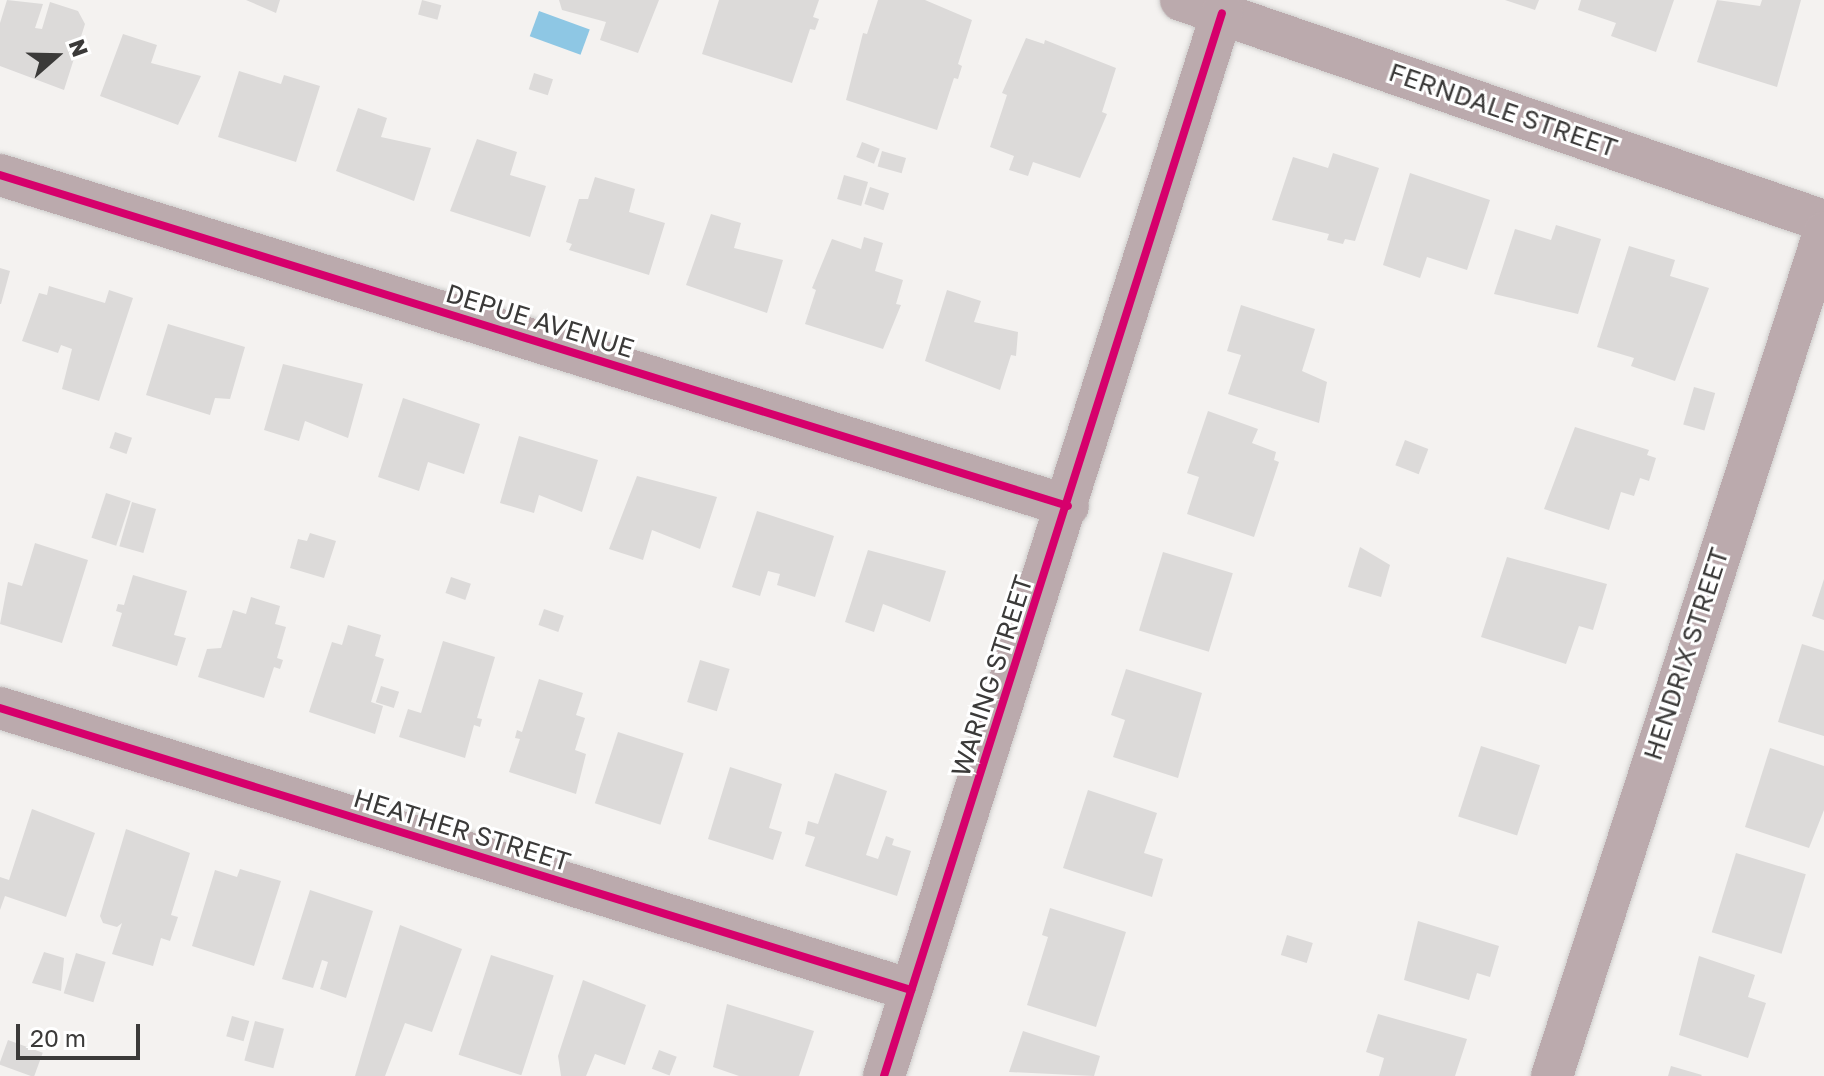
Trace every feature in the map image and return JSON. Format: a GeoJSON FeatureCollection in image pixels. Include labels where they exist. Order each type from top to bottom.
{"type":"FeatureCollection","features":[{"type":"Feature","properties":{"kind":"street","name":"FERNDALE STREET"},"geometry":{"type":"LineString","coordinates":[[1181,0],[1824,221]]}},
{"type":"Feature","properties":{"kind":"street","name":"WARING STREET"},"geometry":{"type":"LineString","coordinates":[[884,1076],[1068,506],[1222,13]]}},
{"type":"Feature","properties":{"kind":"street","name":"DEPUE AVENUE"},"geometry":{"type":"LineString","coordinates":[[0,175],[1068,506]]}},
{"type":"Feature","properties":{"kind":"street","name":"HENDRIX STREET"},"geometry":{"type":"LineString","coordinates":[[1552,1076],[1824,233]]}},
{"type":"Feature","properties":{"kind":"street","name":"HEATHER STREET"},"geometry":{"type":"LineString","coordinates":[[0,708],[911,990]]}},
{"type":"Feature","properties":{"kind":"water"},"geometry":{"type":"Polygon","coordinates":[[[539,11],[590,29],[581,55],[530,36],[539,11]]]}},
{"type":"Feature","properties":{"kind":"building"},"geometry":{"type":"Polygon","coordinates":[[[7,0],[43,4],[35,28],[42,29],[50,2],[78,11],[85,24],[64,90],[0,66],[0,23],[7,0]]]}},
{"type":"Feature","properties":{"kind":"building"},"geometry":{"type":"Polygon","coordinates":[[[246,0],[280,0],[276,13],[246,0]]]}},
{"type":"Feature","properties":{"kind":"building"},"geometry":{"type":"Polygon","coordinates":[[[422,0],[441,5],[437,20],[418,14],[422,0]]]}},
{"type":"Feature","properties":{"kind":"building"},"geometry":{"type":"Polygon","coordinates":[[[559,0],[659,0],[638,53],[600,40],[606,22],[562,10],[559,0]]]}},
{"type":"Feature","properties":{"kind":"building"},"geometry":{"type":"Polygon","coordinates":[[[719,0],[819,0],[813,17],[819,19],[815,30],[810,29],[792,83],[702,54],[719,0]]]}},
{"type":"Feature","properties":{"kind":"building"},"geometry":{"type":"Polygon","coordinates":[[[878,0],[925,0],[972,20],[958,64],[962,66],[958,79],[954,78],[937,130],[846,100],[863,33],[867,34],[878,0]]]}},
{"type":"Feature","properties":{"kind":"building"},"geometry":{"type":"Polygon","coordinates":[[[1505,0],[1539,0],[1535,10],[1505,0]]]}},
{"type":"Feature","properties":{"kind":"building"},"geometry":{"type":"Polygon","coordinates":[[[1581,0],[1674,0],[1656,52],[1611,36],[1616,23],[1578,10],[1581,0]]]}},
{"type":"Feature","properties":{"kind":"building"},"geometry":{"type":"Polygon","coordinates":[[[1717,0],[1760,6],[1762,0],[1801,0],[1777,87],[1697,62],[1717,0]]]}},
{"type":"Feature","properties":{"kind":"building"},"geometry":{"type":"Polygon","coordinates":[[[123,34],[157,45],[151,63],[201,76],[178,125],[100,96],[123,34]]]}},
{"type":"Feature","properties":{"kind":"building"},"geometry":{"type":"Polygon","coordinates":[[[1026,38],[1044,44],[1045,40],[1116,68],[1102,112],[1107,114],[1080,178],[1033,162],[1028,176],[1009,170],[1014,156],[990,147],[1007,95],[1002,93],[1026,38]]]}},
{"type":"Feature","properties":{"kind":"building"},"geometry":{"type":"Polygon","coordinates":[[[239,71],[281,84],[284,75],[320,86],[296,162],[218,137],[239,71]]]}},
{"type":"Feature","properties":{"kind":"building"},"geometry":{"type":"Polygon","coordinates":[[[534,73],[553,79],[548,95],[529,89],[534,73]]]}},
{"type":"Feature","properties":{"kind":"building"},"geometry":{"type":"Polygon","coordinates":[[[358,108],[387,118],[381,137],[431,148],[414,201],[336,171],[358,108]]]}},
{"type":"Feature","properties":{"kind":"building"},"geometry":{"type":"Polygon","coordinates":[[[477,139],[517,152],[510,175],[546,186],[530,237],[450,211],[477,139]]]}},
{"type":"Feature","properties":{"kind":"building"},"geometry":{"type":"Polygon","coordinates":[[[862,142],[880,149],[874,164],[856,157],[862,142]]]}},
{"type":"Feature","properties":{"kind":"building"},"geometry":{"type":"Polygon","coordinates":[[[882,151],[906,158],[902,173],[878,166],[882,151]]]}},
{"type":"Feature","properties":{"kind":"building"},"geometry":{"type":"Polygon","coordinates":[[[1333,153],[1379,168],[1355,241],[1345,239],[1343,244],[1327,240],[1329,234],[1272,220],[1293,157],[1328,168],[1333,153]]]}},
{"type":"Feature","properties":{"kind":"building"},"geometry":{"type":"Polygon","coordinates":[[[1410,173],[1490,200],[1467,270],[1427,257],[1420,278],[1383,265],[1410,173]]]}},
{"type":"Feature","properties":{"kind":"building"},"geometry":{"type":"Polygon","coordinates":[[[844,175],[868,182],[861,206],[837,199],[844,175]]]}},
{"type":"Feature","properties":{"kind":"building"},"geometry":{"type":"Polygon","coordinates":[[[595,177],[635,189],[629,212],[665,223],[649,275],[569,250],[572,244],[566,242],[579,199],[588,199],[595,177]]]}},
{"type":"Feature","properties":{"kind":"building"},"geometry":{"type":"Polygon","coordinates":[[[870,187],[889,193],[883,210],[864,204],[870,187]]]}},
{"type":"Feature","properties":{"kind":"building"},"geometry":{"type":"Polygon","coordinates":[[[711,214],[741,223],[734,248],[783,260],[767,313],[686,285],[711,214]]]}},
{"type":"Feature","properties":{"kind":"building"},"geometry":{"type":"Polygon","coordinates":[[[1556,225],[1601,239],[1578,314],[1494,294],[1515,229],[1551,240],[1556,225]]]}},
{"type":"Feature","properties":{"kind":"building"},"geometry":{"type":"Polygon","coordinates":[[[864,237],[883,243],[875,271],[903,280],[896,304],[901,305],[883,349],[805,324],[816,290],[812,288],[832,239],[861,249],[864,237]]]}},
{"type":"Feature","properties":{"kind":"building"},"geometry":{"type":"Polygon","coordinates":[[[1629,246],[1675,260],[1670,276],[1709,288],[1675,381],[1631,366],[1634,358],[1597,347],[1629,246]]]}},
{"type":"Feature","properties":{"kind":"building"},"geometry":{"type":"Polygon","coordinates":[[[0,268],[10,271],[1,304],[0,304],[0,268]]]}},
{"type":"Feature","properties":{"kind":"building"},"geometry":{"type":"Polygon","coordinates":[[[49,286],[105,303],[109,290],[133,298],[99,401],[62,389],[72,349],[61,345],[58,353],[22,341],[39,293],[47,295],[49,286]]]}},
{"type":"Feature","properties":{"kind":"building"},"geometry":{"type":"Polygon","coordinates":[[[947,290],[981,301],[974,322],[1018,332],[1016,356],[1011,355],[1000,390],[925,361],[947,290]]]}},
{"type":"Feature","properties":{"kind":"building"},"geometry":{"type":"Polygon","coordinates":[[[1241,305],[1315,329],[1302,371],[1327,382],[1319,423],[1228,394],[1241,355],[1227,351],[1241,305]]]}},
{"type":"Feature","properties":{"kind":"building"},"geometry":{"type":"Polygon","coordinates":[[[168,324],[245,347],[230,399],[215,398],[210,415],[146,395],[168,324]]]}},
{"type":"Feature","properties":{"kind":"building"},"geometry":{"type":"Polygon","coordinates":[[[283,364],[363,384],[348,438],[305,421],[299,441],[264,430],[283,364]]]}},
{"type":"Feature","properties":{"kind":"building"},"geometry":{"type":"Polygon","coordinates":[[[1694,387],[1715,393],[1704,431],[1683,424],[1694,387]]]}},
{"type":"Feature","properties":{"kind":"building"},"geometry":{"type":"Polygon","coordinates":[[[403,398],[480,424],[464,474],[428,462],[419,491],[378,477],[403,398]]]}},
{"type":"Feature","properties":{"kind":"building"},"geometry":{"type":"Polygon","coordinates":[[[1208,411],[1258,429],[1252,443],[1276,452],[1274,460],[1279,462],[1254,537],[1187,514],[1199,477],[1187,473],[1208,411]]]}},
{"type":"Feature","properties":{"kind":"building"},"geometry":{"type":"Polygon","coordinates":[[[1575,427],[1649,450],[1647,455],[1656,458],[1649,481],[1640,478],[1634,496],[1621,492],[1609,530],[1544,509],[1575,427]]]}},
{"type":"Feature","properties":{"kind":"building"},"geometry":{"type":"Polygon","coordinates":[[[115,432],[132,438],[126,454],[109,448],[115,432]]]}},
{"type":"Feature","properties":{"kind":"building"},"geometry":{"type":"Polygon","coordinates":[[[519,436],[598,460],[582,512],[539,495],[534,513],[500,503],[519,436]]]}},
{"type":"Feature","properties":{"kind":"building"},"geometry":{"type":"Polygon","coordinates":[[[1405,440],[1428,449],[1419,474],[1395,465],[1405,440]]]}},
{"type":"Feature","properties":{"kind":"building"},"geometry":{"type":"Polygon","coordinates":[[[637,476],[717,497],[700,549],[652,530],[643,560],[609,549],[637,476]]]}},
{"type":"Feature","properties":{"kind":"building"},"geometry":{"type":"Polygon","coordinates":[[[106,493],[131,501],[116,546],[91,538],[106,493]]]}},
{"type":"Feature","properties":{"kind":"building"},"geometry":{"type":"Polygon","coordinates":[[[132,502],[156,509],[143,553],[119,546],[132,502]]]}},
{"type":"Feature","properties":{"kind":"building"},"geometry":{"type":"Polygon","coordinates":[[[757,511],[834,536],[815,597],[777,585],[780,574],[768,571],[760,596],[732,587],[757,511]]]}},
{"type":"Feature","properties":{"kind":"building"},"geometry":{"type":"Polygon","coordinates":[[[310,533],[336,541],[324,578],[290,568],[298,539],[307,541],[310,533]]]}},
{"type":"Feature","properties":{"kind":"building"},"geometry":{"type":"Polygon","coordinates":[[[35,543],[88,560],[62,643],[0,624],[8,582],[22,586],[35,543]]]}},
{"type":"Feature","properties":{"kind":"building"},"geometry":{"type":"Polygon","coordinates":[[[1360,547],[1390,565],[1381,597],[1348,587],[1360,547]]]}},
{"type":"Feature","properties":{"kind":"building"},"geometry":{"type":"Polygon","coordinates":[[[868,550],[946,571],[930,622],[883,604],[874,632],[845,622],[868,550]]]}},
{"type":"Feature","properties":{"kind":"building"},"geometry":{"type":"Polygon","coordinates":[[[1163,552],[1233,573],[1209,652],[1139,630],[1163,552]]]}},
{"type":"Feature","properties":{"kind":"building"},"geometry":{"type":"Polygon","coordinates":[[[1507,557],[1607,584],[1593,630],[1579,626],[1566,664],[1481,637],[1507,557]]]}},
{"type":"Feature","properties":{"kind":"building"},"geometry":{"type":"Polygon","coordinates":[[[133,575],[187,591],[174,635],[186,638],[177,666],[112,646],[122,613],[116,611],[118,604],[124,605],[133,575]]]}},
{"type":"Feature","properties":{"kind":"building"},"geometry":{"type":"Polygon","coordinates":[[[451,577],[471,584],[465,600],[445,593],[451,577]]]}},
{"type":"Feature","properties":{"kind":"building"},"geometry":{"type":"Polygon","coordinates":[[[1824,579],[1824,620],[1812,616],[1824,579]]]}},
{"type":"Feature","properties":{"kind":"building"},"geometry":{"type":"Polygon","coordinates":[[[251,597],[280,606],[275,624],[286,627],[277,658],[283,660],[280,669],[274,667],[264,698],[198,677],[207,649],[221,648],[233,610],[246,614],[251,597]]]}},
{"type":"Feature","properties":{"kind":"building"},"geometry":{"type":"Polygon","coordinates":[[[544,609],[564,616],[558,632],[538,625],[544,609]]]}},
{"type":"Feature","properties":{"kind":"building"},"geometry":{"type":"Polygon","coordinates":[[[348,625],[381,635],[375,656],[384,659],[371,702],[383,706],[375,734],[309,712],[332,642],[342,645],[348,625]]]}},
{"type":"Feature","properties":{"kind":"building"},"geometry":{"type":"Polygon","coordinates":[[[443,641],[495,657],[477,718],[482,719],[480,727],[474,725],[465,758],[399,737],[408,709],[421,713],[443,641]]]}},
{"type":"Feature","properties":{"kind":"building"},"geometry":{"type":"Polygon","coordinates":[[[1802,644],[1824,651],[1824,736],[1778,722],[1802,644]]]}},
{"type":"Feature","properties":{"kind":"building"},"geometry":{"type":"Polygon","coordinates":[[[700,660],[730,669],[717,711],[687,702],[700,660]]]}},
{"type":"Feature","properties":{"kind":"building"},"geometry":{"type":"Polygon","coordinates":[[[1126,669],[1202,693],[1178,778],[1113,757],[1125,720],[1111,715],[1126,669]]]}},
{"type":"Feature","properties":{"kind":"building"},"geometry":{"type":"Polygon","coordinates":[[[539,679],[583,693],[576,715],[585,718],[575,750],[586,754],[576,794],[509,772],[520,739],[515,738],[517,730],[522,732],[539,679]]]}},
{"type":"Feature","properties":{"kind":"building"},"geometry":{"type":"Polygon","coordinates":[[[381,686],[399,692],[394,708],[376,702],[381,686]]]}},
{"type":"Feature","properties":{"kind":"building"},"geometry":{"type":"Polygon","coordinates":[[[618,732],[684,753],[660,825],[595,803],[618,732]]]}},
{"type":"Feature","properties":{"kind":"building"},"geometry":{"type":"Polygon","coordinates":[[[1481,746],[1540,765],[1517,836],[1458,816],[1481,746]]]}},
{"type":"Feature","properties":{"kind":"building"},"geometry":{"type":"Polygon","coordinates":[[[1770,748],[1824,766],[1824,810],[1809,848],[1745,827],[1770,748]]]}},
{"type":"Feature","properties":{"kind":"building"},"geometry":{"type":"Polygon","coordinates":[[[730,767],[782,784],[769,828],[782,832],[773,860],[708,839],[730,767]]]}},
{"type":"Feature","properties":{"kind":"building"},"geometry":{"type":"Polygon","coordinates":[[[835,773],[887,791],[866,855],[878,859],[886,836],[894,839],[892,845],[911,851],[897,896],[805,866],[815,837],[805,834],[808,821],[818,824],[835,773]]]}},
{"type":"Feature","properties":{"kind":"building"},"geometry":{"type":"Polygon","coordinates":[[[1088,790],[1157,813],[1144,853],[1163,859],[1152,897],[1063,868],[1088,790]]]}},
{"type":"Feature","properties":{"kind":"building"},"geometry":{"type":"Polygon","coordinates":[[[32,809],[95,833],[66,917],[5,896],[0,910],[0,877],[9,880],[32,809]]]}},
{"type":"Feature","properties":{"kind":"building"},"geometry":{"type":"Polygon","coordinates":[[[126,829],[190,853],[171,915],[178,917],[170,941],[161,938],[153,966],[112,954],[122,923],[117,927],[103,923],[100,916],[126,829]]]}},
{"type":"Feature","properties":{"kind":"building"},"geometry":{"type":"Polygon","coordinates":[[[1736,853],[1806,874],[1782,954],[1712,932],[1736,853]]]}},
{"type":"Feature","properties":{"kind":"building"},"geometry":{"type":"Polygon","coordinates":[[[240,869],[281,881],[254,966],[192,946],[215,870],[237,877],[240,869]]]}},
{"type":"Feature","properties":{"kind":"building"},"geometry":{"type":"Polygon","coordinates":[[[310,890],[373,911],[346,998],[320,989],[328,962],[322,960],[313,988],[282,979],[310,890]]]}},
{"type":"Feature","properties":{"kind":"building"},"geometry":{"type":"Polygon","coordinates":[[[1050,908],[1126,932],[1096,1027],[1027,1005],[1048,937],[1042,935],[1050,908]]]}},
{"type":"Feature","properties":{"kind":"building"},"geometry":{"type":"Polygon","coordinates":[[[1418,921],[1499,946],[1490,977],[1477,973],[1469,1000],[1404,980],[1418,921]]]}},
{"type":"Feature","properties":{"kind":"building"},"geometry":{"type":"Polygon","coordinates":[[[400,925],[462,949],[432,1032],[405,1023],[385,1076],[355,1076],[400,925]]]}},
{"type":"Feature","properties":{"kind":"building"},"geometry":{"type":"Polygon","coordinates":[[[1287,935],[1313,943],[1307,963],[1281,955],[1287,935]]]}},
{"type":"Feature","properties":{"kind":"building"},"geometry":{"type":"Polygon","coordinates":[[[44,952],[64,958],[61,991],[32,983],[44,952]]]}},
{"type":"Feature","properties":{"kind":"building"},"geometry":{"type":"Polygon","coordinates":[[[76,953],[106,962],[93,1002],[64,993],[76,953]]]}},
{"type":"Feature","properties":{"kind":"building"},"geometry":{"type":"Polygon","coordinates":[[[491,955],[554,975],[521,1075],[459,1055],[491,955]]]}},
{"type":"Feature","properties":{"kind":"building"},"geometry":{"type":"Polygon","coordinates":[[[1699,956],[1755,975],[1748,997],[1766,1003],[1748,1058],[1679,1035],[1699,956]]]}},
{"type":"Feature","properties":{"kind":"building"},"geometry":{"type":"Polygon","coordinates":[[[583,980],[646,1005],[625,1065],[595,1054],[586,1076],[561,1076],[558,1056],[583,980]]]}},
{"type":"Feature","properties":{"kind":"building"},"geometry":{"type":"Polygon","coordinates":[[[727,1004],[814,1031],[799,1076],[739,1076],[713,1067],[727,1004]]]}},
{"type":"Feature","properties":{"kind":"building"},"geometry":{"type":"Polygon","coordinates":[[[1378,1014],[1467,1039],[1455,1076],[1379,1076],[1384,1058],[1366,1052],[1378,1014]]]}},
{"type":"Feature","properties":{"kind":"building"},"geometry":{"type":"Polygon","coordinates":[[[232,1016],[249,1021],[244,1041],[226,1036],[232,1016]]]}},
{"type":"Feature","properties":{"kind":"building"},"geometry":{"type":"Polygon","coordinates":[[[255,1021],[284,1029],[273,1068],[244,1061],[255,1021]]]}},
{"type":"Feature","properties":{"kind":"building"},"geometry":{"type":"Polygon","coordinates":[[[1023,1031],[1100,1056],[1094,1076],[1009,1072],[1023,1031]]]}},
{"type":"Feature","properties":{"kind":"building"},"geometry":{"type":"Polygon","coordinates":[[[8,1040],[43,1053],[34,1076],[0,1065],[8,1040]]]}},
{"type":"Feature","properties":{"kind":"building"},"geometry":{"type":"Polygon","coordinates":[[[659,1050],[677,1057],[670,1075],[652,1069],[659,1050]]]}},
{"type":"Feature","properties":{"kind":"building"},"geometry":{"type":"Polygon","coordinates":[[[1671,1066],[1702,1075],[1668,1076],[1671,1066]]]}},
{"type":"Feature","properties":{"kind":"cycle path"},"geometry":{"type":"LineString","coordinates":[[884,1076],[1222,13]]}},
{"type":"Feature","properties":{"kind":"cycle path"},"geometry":{"type":"LineString","coordinates":[[0,175],[1068,506]]}},
{"type":"Feature","properties":{"kind":"cycle path"},"geometry":{"type":"LineString","coordinates":[[0,708],[911,990]]}}]}
